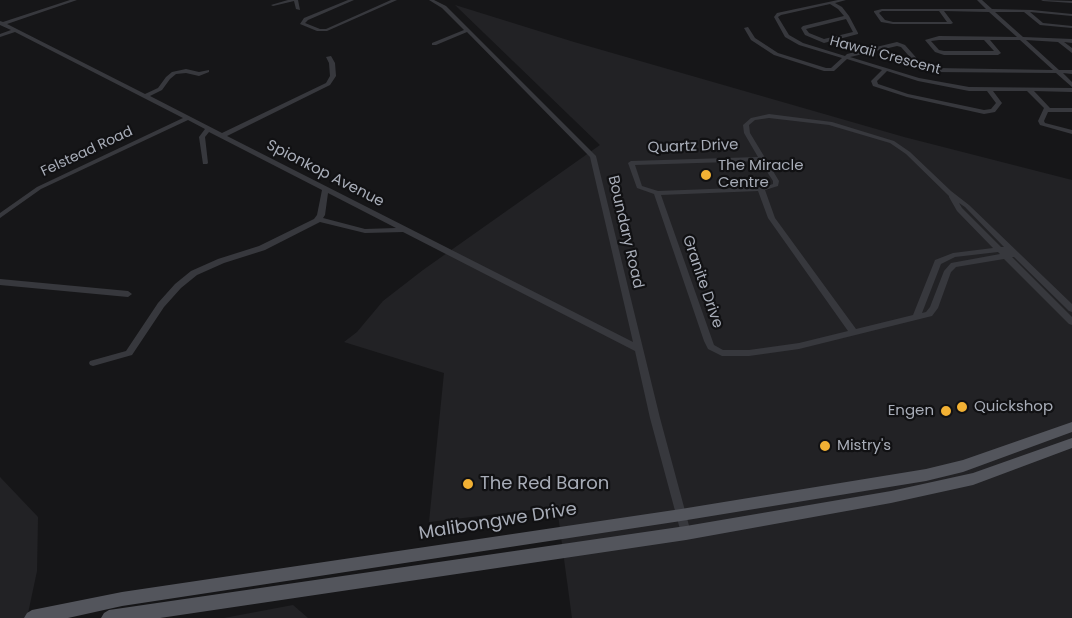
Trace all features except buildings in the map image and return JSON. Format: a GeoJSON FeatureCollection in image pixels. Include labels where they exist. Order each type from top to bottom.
{"type":"FeatureCollection","features":[{"type":"Feature","properties":{"kind":"main road","name":"Malibongwe Drive"},"geometry":{"type":"LineString","coordinates":[[37,617],[123,598],[681,515],[926,475],[963,466],[1072,427]]}},
{"type":"Feature","properties":{"kind":"main road"},"geometry":{"type":"LineString","coordinates":[[109,618],[686,533],[891,497],[973,479],[1072,442]]}},
{"type":"Feature","properties":{"kind":"street"},"geometry":{"type":"LineString","coordinates":[[1,23],[75,0]]}},
{"type":"Feature","properties":{"kind":"street"},"geometry":{"type":"LineString","coordinates":[[273,14],[273,3],[294,0],[298,9]]}},
{"type":"Feature","properties":{"kind":"street"},"geometry":{"type":"LineString","coordinates":[[352,0],[302,21],[303,24],[309,28],[327,30],[395,0]]}},
{"type":"Feature","properties":{"kind":"street","name":"Boundary Road"},"geometry":{"type":"LineString","coordinates":[[431,0],[442,4],[593,156],[686,533]]}},
{"type":"Feature","properties":{"kind":"street","name":"Hawaii Crescent"},"geometry":{"type":"LineString","coordinates":[[844,0],[776,17],[786,34],[799,43],[885,70],[959,88],[1072,90]]}},
{"type":"Feature","properties":{"kind":"street"},"geometry":{"type":"LineString","coordinates":[[979,0],[1072,85]]}},
{"type":"Feature","properties":{"kind":"street"},"geometry":{"type":"LineString","coordinates":[[1043,0],[1068,1]]}},
{"type":"Feature","properties":{"kind":"street"},"geometry":{"type":"LineString","coordinates":[[831,3],[840,8],[847,17],[857,31],[856,33],[821,40],[808,35],[803,28],[847,17]]}},
{"type":"Feature","properties":{"kind":"street"},"geometry":{"type":"LineString","coordinates":[[940,10],[951,23],[889,23],[882,20],[876,12],[882,10],[940,10],[1025,11],[1072,15]]}},
{"type":"Feature","properties":{"kind":"street"},"geometry":{"type":"LineString","coordinates":[[1025,11],[1041,24],[1072,27]]}},
{"type":"Feature","properties":{"kind":"street","name":"Spionkop Avenue"},"geometry":{"type":"LineString","coordinates":[[1,23],[639,349]]}},
{"type":"Feature","properties":{"kind":"street"},"geometry":{"type":"LineString","coordinates":[[746,28],[753,39],[776,54],[831,70],[846,58],[898,44],[903,46],[919,64],[934,70],[1072,72]]}},
{"type":"Feature","properties":{"kind":"street"},"geometry":{"type":"LineString","coordinates":[[0,36],[15,30]]}},
{"type":"Feature","properties":{"kind":"street"},"geometry":{"type":"LineString","coordinates":[[435,44],[468,30]]}},
{"type":"Feature","properties":{"kind":"street"},"geometry":{"type":"LineString","coordinates":[[986,39],[998,53],[944,54],[937,51],[928,40],[936,38],[1021,39],[1072,41]]}},
{"type":"Feature","properties":{"kind":"street"},"geometry":{"type":"LineString","coordinates":[[1059,40],[1072,51]]}},
{"type":"Feature","properties":{"kind":"street"},"geometry":{"type":"LineString","coordinates":[[221,136],[328,84],[333,76],[333,63],[329,57]]}},
{"type":"Feature","properties":{"kind":"street"},"geometry":{"type":"LineString","coordinates":[[885,70],[874,81],[877,86],[984,112],[993,111],[999,103],[989,90]]}},
{"type":"Feature","properties":{"kind":"street"},"geometry":{"type":"LineString","coordinates":[[146,96],[161,88],[174,73],[186,71],[199,74],[207,71]]}},
{"type":"Feature","properties":{"kind":"street"},"geometry":{"type":"LineString","coordinates":[[1029,90],[1047,110],[1072,110]]}},
{"type":"Feature","properties":{"kind":"street"},"geometry":{"type":"LineString","coordinates":[[1047,110],[1041,121],[1042,124],[1072,132]]}},
{"type":"Feature","properties":{"kind":"street"},"geometry":{"type":"LineString","coordinates":[[657,193],[772,187],[776,185],[776,181],[747,133],[746,125],[753,118],[769,116],[830,123],[891,142],[908,153],[967,206],[1072,322]]}},
{"type":"Feature","properties":{"kind":"street","name":"Felstead Road"},"geometry":{"type":"LineString","coordinates":[[0,216],[31,192],[188,118]]}},
{"type":"Feature","properties":{"kind":"street"},"geometry":{"type":"LineString","coordinates":[[205,163],[202,137],[208,129]]}},
{"type":"Feature","properties":{"kind":"street","name":"Quartz Drive"},"geometry":{"type":"LineString","coordinates":[[657,193],[639,187],[631,163],[762,159]]}},
{"type":"Feature","properties":{"kind":"street"},"geometry":{"type":"LineString","coordinates":[[761,189],[780,231],[854,333]]}},
{"type":"Feature","properties":{"kind":"street"},"geometry":{"type":"LineString","coordinates":[[319,219],[325,190]]}},
{"type":"Feature","properties":{"kind":"street"},"geometry":{"type":"LineString","coordinates":[[949,192],[959,209],[1000,250]]}},
{"type":"Feature","properties":{"kind":"street","name":"Granite Drive"},"geometry":{"type":"LineString","coordinates":[[657,193],[708,341],[717,351],[738,354],[771,350],[854,333],[929,314],[934,308],[948,271],[954,265],[1011,253]]}},
{"type":"Feature","properties":{"kind":"street"},"geometry":{"type":"LineString","coordinates":[[93,363],[129,353],[161,305],[178,286],[194,273],[221,261],[262,248],[319,219],[365,231],[403,229]]}},
{"type":"Feature","properties":{"kind":"street"},"geometry":{"type":"LineString","coordinates":[[916,317],[938,262],[953,255],[1000,250],[1011,253],[1072,309]]}},
{"type":"Feature","properties":{"kind":"street"},"geometry":{"type":"LineString","coordinates":[[0,282],[128,294]]}},
{"type":"Feature","properties":{"kind":"shaded area"},"geometry":{"type":"Polygon","coordinates":[[[455,5],[574,42],[904,137],[1072,180],[1072,618],[572,618],[557,507],[429,522],[444,373],[344,342],[357,332],[383,301],[423,270],[600,145],[455,5]]]}},
{"type":"Feature","properties":{"kind":"shaded area"},"geometry":{"type":"Polygon","coordinates":[[[0,477],[38,517],[37,571],[27,618],[0,618],[0,477]]]}},
{"type":"Feature","properties":{"kind":"shaded area"},"geometry":{"type":"Polygon","coordinates":[[[293,605],[308,618],[224,618],[293,605]]]}},
{"type":"Feature","properties":{"kind":"place","name":"The Miracle Centre"},"geometry":{"type":"Point","coordinates":[706,175]}},
{"type":"Feature","properties":{"kind":"place","name":"Quickshop"},"geometry":{"type":"Point","coordinates":[962,407]}},
{"type":"Feature","properties":{"kind":"place","name":"Engen"},"geometry":{"type":"Point","coordinates":[946,411]}},
{"type":"Feature","properties":{"kind":"place","name":"Mistry's"},"geometry":{"type":"Point","coordinates":[825,446]}},
{"type":"Feature","properties":{"kind":"place","name":"The Red Baron"},"geometry":{"type":"Point","coordinates":[468,484]}}]}
